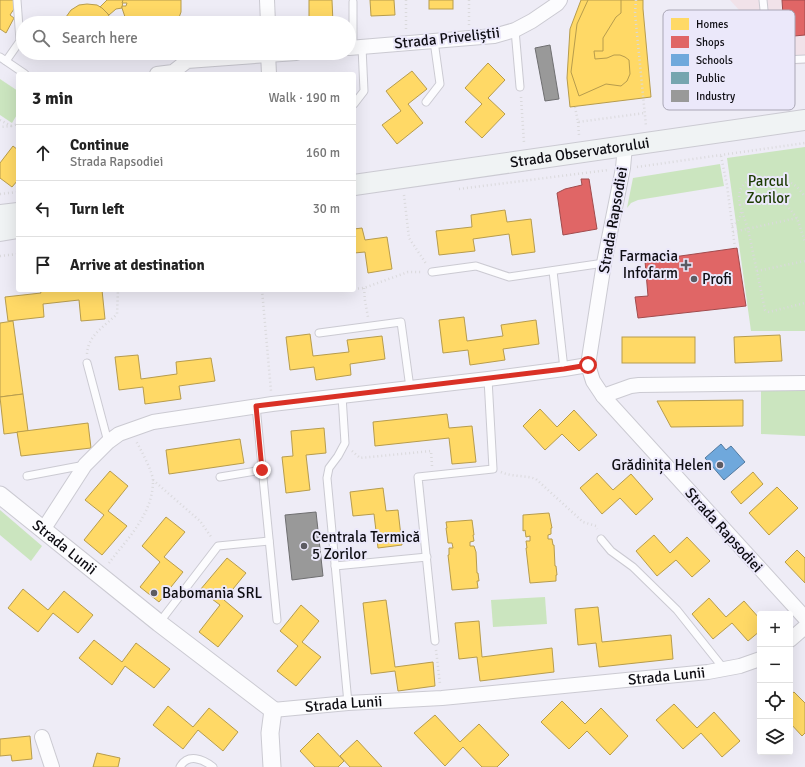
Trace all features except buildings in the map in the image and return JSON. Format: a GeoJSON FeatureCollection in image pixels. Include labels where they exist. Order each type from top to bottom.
{"type":"FeatureCollection","features":[{"type":"Feature","properties":{"kind":"main road","name":"Strada Observatorului"},"geometry":{"type":"LineString","coordinates":[[356,185],[805,120]]}},
{"type":"Feature","properties":{"kind":"main road"},"geometry":{"type":"LineString","coordinates":[[0,215],[16,213]]}},
{"type":"Feature","properties":{"kind":"main road"},"geometry":{"type":"LineString","coordinates":[[0,231],[16,228]]}},
{"type":"Feature","properties":{"kind":"street"},"geometry":{"type":"LineString","coordinates":[[267,0],[268,16]]}},
{"type":"Feature","properties":{"kind":"street","name":"Strada Priveliștii"},"geometry":{"type":"LineString","coordinates":[[356,48],[494,36],[515,30],[532,21],[557,4],[560,0]]}},
{"type":"Feature","properties":{"kind":"street"},"geometry":{"type":"LineString","coordinates":[[173,72],[187,61],[199,60]]}},
{"type":"Feature","properties":{"kind":"street"},"geometry":{"type":"LineString","coordinates":[[268,60],[269,72]]}},
{"type":"Feature","properties":{"kind":"street","name":"Strada Rapsodiei"},"geometry":{"type":"LineString","coordinates":[[625,146],[623,168],[604,263],[588,365],[593,381],[602,396],[805,618]]}},
{"type":"Feature","properties":{"kind":"street"},"geometry":{"type":"LineString","coordinates":[[43,530],[85,465],[108,442],[119,434],[153,422],[256,406],[488,379],[588,365]]}},
{"type":"Feature","properties":{"kind":"street"},"geometry":{"type":"LineString","coordinates":[[602,396],[631,386],[639,385],[805,384]]}},
{"type":"Feature","properties":{"kind":"street","name":"Strada Lunii"},"geometry":{"type":"LineString","coordinates":[[0,494],[159,623],[273,710],[348,703],[442,698],[708,672],[740,666],[757,660]]}},
{"type":"Feature","properties":{"kind":"street"},"geometry":{"type":"LineString","coordinates":[[793,638],[805,628]]}},
{"type":"Feature","properties":{"kind":"street"},"geometry":{"type":"LineString","coordinates":[[272,767],[270,734],[273,710]]}},
{"type":"Feature","properties":{"kind":"street"},"geometry":{"type":"LineString","coordinates":[[42,737],[52,767]]}},
{"type":"Feature","properties":{"kind":"lane"},"geometry":{"type":"LineString","coordinates":[[17,0],[18,16]]}},
{"type":"Feature","properties":{"kind":"lane"},"geometry":{"type":"LineString","coordinates":[[763,0],[764,10]]}},
{"type":"Feature","properties":{"kind":"lane"},"geometry":{"type":"LineString","coordinates":[[353,2],[354,16]]}},
{"type":"Feature","properties":{"kind":"lane"},"geometry":{"type":"LineString","coordinates":[[515,30],[520,87]]}},
{"type":"Feature","properties":{"kind":"lane"},"geometry":{"type":"LineString","coordinates":[[426,102],[440,84],[434,41]]}},
{"type":"Feature","properties":{"kind":"lane"},"geometry":{"type":"LineString","coordinates":[[16,45],[3,59],[22,72]]}},
{"type":"Feature","properties":{"kind":"lane"},"geometry":{"type":"LineString","coordinates":[[356,53],[364,91],[356,101]]}},
{"type":"Feature","properties":{"kind":"lane"},"geometry":{"type":"LineString","coordinates":[[795,59],[805,59]]}},
{"type":"Feature","properties":{"kind":"lane"},"geometry":{"type":"LineString","coordinates":[[432,272],[476,266],[509,277],[604,263]]}},
{"type":"Feature","properties":{"kind":"lane"},"geometry":{"type":"LineString","coordinates":[[553,271],[564,369]]}},
{"type":"Feature","properties":{"kind":"lane"},"geometry":{"type":"LineString","coordinates":[[319,332],[401,322],[410,388]]}},
{"type":"Feature","properties":{"kind":"lane"},"geometry":{"type":"LineString","coordinates":[[87,363],[108,442]]}},
{"type":"Feature","properties":{"kind":"lane"},"geometry":{"type":"LineString","coordinates":[[435,641],[418,477],[493,469],[488,379]]}},
{"type":"Feature","properties":{"kind":"lane"},"geometry":{"type":"LineString","coordinates":[[342,396],[345,443],[329,468],[327,478],[348,703]]}},
{"type":"Feature","properties":{"kind":"lane"},"geometry":{"type":"LineString","coordinates":[[256,406],[277,620]]}},
{"type":"Feature","properties":{"kind":"lane"},"geometry":{"type":"LineString","coordinates":[[27,476],[85,465]]}},
{"type":"Feature","properties":{"kind":"lane"},"geometry":{"type":"LineString","coordinates":[[220,477],[262,470]]}},
{"type":"Feature","properties":{"kind":"lane"},"geometry":{"type":"LineString","coordinates":[[601,540],[611,551],[633,567],[677,610],[724,669]]}},
{"type":"Feature","properties":{"kind":"lane"},"geometry":{"type":"LineString","coordinates":[[159,623],[218,546],[269,541]]}},
{"type":"Feature","properties":{"kind":"lane"},"geometry":{"type":"LineString","coordinates":[[335,566],[427,557]]}},
{"type":"Feature","properties":{"kind":"lane"},"geometry":{"type":"LineString","coordinates":[[180,767],[182,763],[191,759],[204,760],[213,767]]}},
{"type":"Feature","properties":{"kind":"path"},"geometry":{"type":"LineString","coordinates":[[406,0],[407,43]]}},
{"type":"Feature","properties":{"kind":"path"},"geometry":{"type":"LineString","coordinates":[[469,0],[470,38]]}},
{"type":"Feature","properties":{"kind":"path"},"geometry":{"type":"LineString","coordinates":[[636,0],[635,13],[646,126]]}},
{"type":"Feature","properties":{"kind":"path"},"geometry":{"type":"LineString","coordinates":[[520,87],[524,142]]}},
{"type":"Feature","properties":{"kind":"path"},"geometry":{"type":"LineString","coordinates":[[575,107],[580,135]]}},
{"type":"Feature","properties":{"kind":"path"},"geometry":{"type":"LineString","coordinates":[[578,122],[645,113]]}},
{"type":"Feature","properties":{"kind":"path"},"geometry":{"type":"LineString","coordinates":[[0,120],[11,126]]}},
{"type":"Feature","properties":{"kind":"path"},"geometry":{"type":"LineString","coordinates":[[0,126],[16,125]]}},
{"type":"Feature","properties":{"kind":"path"},"geometry":{"type":"LineString","coordinates":[[451,190],[721,156],[805,143]]}},
{"type":"Feature","properties":{"kind":"path"},"geometry":{"type":"LineString","coordinates":[[721,156],[727,185],[735,248]]}},
{"type":"Feature","properties":{"kind":"path"},"geometry":{"type":"LineString","coordinates":[[732,226],[736,224],[739,219],[741,212],[740,190],[743,184],[748,180],[768,176],[789,182],[798,188],[805,197]]}},
{"type":"Feature","properties":{"kind":"path"},"geometry":{"type":"LineString","coordinates":[[0,194],[16,192]]}},
{"type":"Feature","properties":{"kind":"path"},"geometry":{"type":"LineString","coordinates":[[404,195],[409,238],[432,272]]}},
{"type":"Feature","properties":{"kind":"path"},"geometry":{"type":"LineString","coordinates":[[740,205],[779,196],[798,218],[805,242]]}},
{"type":"Feature","properties":{"kind":"path"},"geometry":{"type":"LineString","coordinates":[[740,205],[748,229],[764,310],[769,312],[805,303]]}},
{"type":"Feature","properties":{"kind":"path"},"geometry":{"type":"LineString","coordinates":[[733,232],[798,218]]}},
{"type":"Feature","properties":{"kind":"path"},"geometry":{"type":"LineString","coordinates":[[0,256],[16,254]]}},
{"type":"Feature","properties":{"kind":"path"},"geometry":{"type":"LineString","coordinates":[[757,271],[805,261]]}},
{"type":"Feature","properties":{"kind":"path"},"geometry":{"type":"LineString","coordinates":[[356,289],[408,272],[432,272]]}},
{"type":"Feature","properties":{"kind":"path"},"geometry":{"type":"LineString","coordinates":[[364,288],[367,314],[372,326]]}},
{"type":"Feature","properties":{"kind":"path"},"geometry":{"type":"LineString","coordinates":[[87,363],[88,347],[92,336],[117,314],[118,292]]}},
{"type":"Feature","properties":{"kind":"path"},"geometry":{"type":"LineString","coordinates":[[262,292],[272,404]]}},
{"type":"Feature","properties":{"kind":"path"},"geometry":{"type":"LineString","coordinates":[[131,430],[153,480],[200,520],[218,546]]}},
{"type":"Feature","properties":{"kind":"path"},"geometry":{"type":"LineString","coordinates":[[360,458],[431,451],[434,476]]}},
{"type":"Feature","properties":{"kind":"path"},"geometry":{"type":"LineString","coordinates":[[493,469],[509,476],[536,479],[583,522],[596,526],[601,540]]}},
{"type":"Feature","properties":{"kind":"path"},"geometry":{"type":"LineString","coordinates":[[100,576],[143,519],[150,500],[153,480]]}},
{"type":"Feature","properties":{"kind":"path"},"geometry":{"type":"LineString","coordinates":[[435,641],[442,698]]}},
{"type":"Feature","properties":{"kind":"shaded area"},"geometry":{"type":"Polygon","coordinates":[[[730,0],[805,0],[805,64],[795,64],[795,10],[739,10],[730,0]]]}},
{"type":"Feature","properties":{"kind":"green space"},"geometry":{"type":"Polygon","coordinates":[[[0,79],[16,90],[16,116],[12,123],[0,115],[0,79]]]}},
{"type":"Feature","properties":{"kind":"green space","name":"Parcul Zorilor"},"geometry":{"type":"Polygon","coordinates":[[[805,147],[805,331],[751,331],[727,158],[805,147]]]}},
{"type":"Feature","properties":{"kind":"green space"},"geometry":{"type":"Polygon","coordinates":[[[720,164],[724,186],[638,200],[631,203],[627,208],[633,178],[720,164]]]}},
{"type":"Feature","properties":{"kind":"green space"},"geometry":{"type":"Polygon","coordinates":[[[761,389],[805,389],[805,436],[761,434],[761,389]]]}},
{"type":"Feature","properties":{"kind":"green space"},"geometry":{"type":"Polygon","coordinates":[[[0,510],[42,546],[31,561],[0,535],[0,510]]]}},
{"type":"Feature","properties":{"kind":"green space"},"geometry":{"type":"Polygon","coordinates":[[[545,597],[547,624],[493,627],[491,600],[545,597]]]}},
{"type":"Feature","properties":{"kind":"place","name":"Farmacia Infofarm"},"geometry":{"type":"Point","coordinates":[686,265]}},
{"type":"Feature","properties":{"kind":"place","name":"Profi"},"geometry":{"type":"Point","coordinates":[694,279]}},
{"type":"Feature","properties":{"kind":"place","name":"Grădinița Helen"},"geometry":{"type":"Point","coordinates":[720,465]}},
{"type":"Feature","properties":{"kind":"place","name":"Centrala Termică 5 Zorilor"},"geometry":{"type":"Point","coordinates":[304,546]}},
{"type":"Feature","properties":{"kind":"place","name":"Babomania SRL"},"geometry":{"type":"Point","coordinates":[154,593]}},
{"type":"Feature","properties":{"kind":"route"},"geometry":{"type":"LineString","coordinates":[[262,470],[256,406],[588,365]]}}]}
